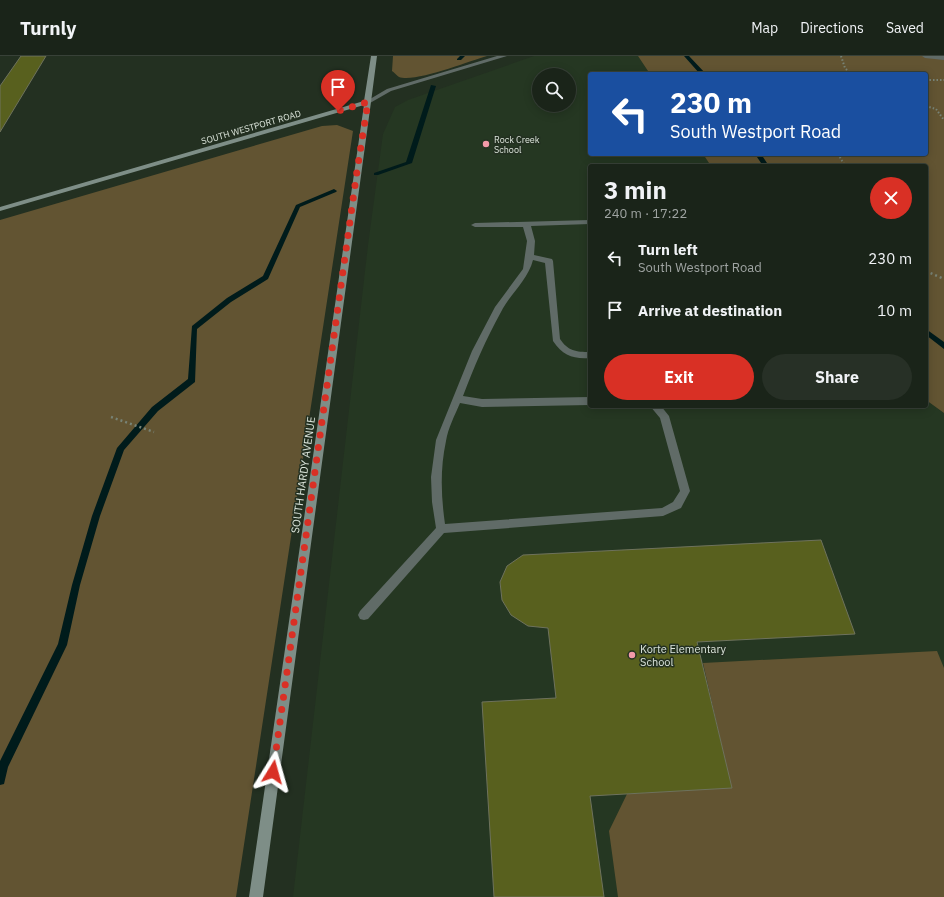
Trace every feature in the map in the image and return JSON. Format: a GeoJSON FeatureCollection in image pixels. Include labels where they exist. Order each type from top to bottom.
{"type":"FeatureCollection","features":[{"type":"Feature","properties":{"kind":"street","name":"SOUTH HARDY AVENUE"},"geometry":{"type":"LineString","coordinates":[[256,897],[374,56]]}},
{"type":"Feature","properties":{"kind":"street","name":"SOUTH WESTPORT ROAD"},"geometry":{"type":"LineString","coordinates":[[0,209],[368,102],[389,90],[504,56]]}},
{"type":"Feature","properties":{"kind":"street"},"geometry":{"type":"LineString","coordinates":[[925,56],[944,58]]}},
{"type":"Feature","properties":{"kind":"street"},"geometry":{"type":"LineString","coordinates":[[475,225],[588,222]]}},
{"type":"Feature","properties":{"kind":"street"},"geometry":{"type":"LineString","coordinates":[[441,529],[437,502],[436,477],[441,440],[476,350],[498,309],[527,269],[530,257],[531,241],[526,224]]}},
{"type":"Feature","properties":{"kind":"street"},"geometry":{"type":"LineString","coordinates":[[530,257],[549,261],[556,339],[563,350],[576,356],[588,355]]}},
{"type":"Feature","properties":{"kind":"street"},"geometry":{"type":"LineString","coordinates":[[456,399],[482,404],[588,401]]}},
{"type":"Feature","properties":{"kind":"street"},"geometry":{"type":"LineString","coordinates":[[364,615],[441,529],[663,512],[677,505],[684,491],[664,416],[657,408]]}},
{"type":"Feature","properties":{"kind":"path"},"geometry":{"type":"LineString","coordinates":[[841,56],[845,68],[849,72]]}},
{"type":"Feature","properties":{"kind":"path"},"geometry":{"type":"LineString","coordinates":[[928,80],[944,80]]}},
{"type":"Feature","properties":{"kind":"path"},"geometry":{"type":"LineString","coordinates":[[928,107],[936,109],[944,120]]}},
{"type":"Feature","properties":{"kind":"path"},"geometry":{"type":"LineString","coordinates":[[928,272],[944,279]]}},
{"type":"Feature","properties":{"kind":"path"},"geometry":{"type":"LineString","coordinates":[[111,417],[154,432]]}},
{"type":"Feature","properties":{"kind":"shaded area"},"geometry":{"type":"Polygon","coordinates":[[[393,56],[487,56],[442,71],[407,78],[399,77],[392,71],[393,56]]]}},
{"type":"Feature","properties":{"kind":"shaded area","name":"Korte Elementary School"},"geometry":{"type":"Polygon","coordinates":[[[534,56],[638,56],[649,72],[588,72],[588,156],[704,156],[710,164],[588,164],[588,408],[928,408],[928,401],[944,413],[944,897],[293,897],[368,245],[383,134],[395,107],[408,100],[534,56]]]}},
{"type":"Feature","properties":{"kind":"shaded area"},"geometry":{"type":"Polygon","coordinates":[[[638,56],[925,56],[944,58],[944,413],[928,401],[928,164],[710,164],[704,156],[928,156],[928,72],[649,72],[638,56]]]}},
{"type":"Feature","properties":{"kind":"shaded area"},"geometry":{"type":"Polygon","coordinates":[[[337,125],[353,131],[236,897],[0,897],[0,220],[322,126],[337,125]]]}},
{"type":"Feature","properties":{"kind":"shaded area"},"geometry":{"type":"Polygon","coordinates":[[[937,651],[944,668],[944,897],[618,897],[609,831],[627,794],[731,787],[703,663],[937,651]]]}},
{"type":"Feature","properties":{"kind":"building"},"geometry":{"type":"Polygon","coordinates":[[[21,56],[46,56],[0,132],[0,86],[21,56]]]}},
{"type":"Feature","properties":{"kind":"building","name":"Korte Elementary School"},"geometry":{"type":"Polygon","coordinates":[[[821,540],[855,634],[697,642],[732,788],[590,796],[604,897],[494,897],[482,702],[556,698],[548,628],[528,626],[511,615],[502,600],[500,582],[507,566],[523,555],[821,540]]]}},
{"type":"Feature","properties":{"kind":"waterway"},"geometry":{"type":"LineString","coordinates":[[459,59],[463,56]]}},
{"type":"Feature","properties":{"kind":"waterway"},"geometry":{"type":"LineString","coordinates":[[686,56],[701,72]]}},
{"type":"Feature","properties":{"kind":"waterway"},"geometry":{"type":"LineString","coordinates":[[376,174],[409,163],[433,86]]}},
{"type":"Feature","properties":{"kind":"waterway"},"geometry":{"type":"LineString","coordinates":[[759,156],[765,164]]}},
{"type":"Feature","properties":{"kind":"waterway"},"geometry":{"type":"LineString","coordinates":[[0,780],[3,766],[62,645],[76,585],[96,516],[121,448],[155,409],[192,380],[194,328],[229,300],[266,277],[298,206],[334,191]]}},
{"type":"Feature","properties":{"kind":"waterway"},"geometry":{"type":"LineString","coordinates":[[928,333],[944,346]]}},
{"type":"Feature","properties":{"kind":"place","name":"Rock Creek School"},"geometry":{"type":"Point","coordinates":[486,144]}},
{"type":"Feature","properties":{"kind":"place","name":"Korte Elementary School"},"geometry":{"type":"Point","coordinates":[632,655]}},
{"type":"Feature","properties":{"kind":"route"},"geometry":{"type":"LineString","coordinates":[[273,772],[357,171],[368,102],[338,111]]}}]}
